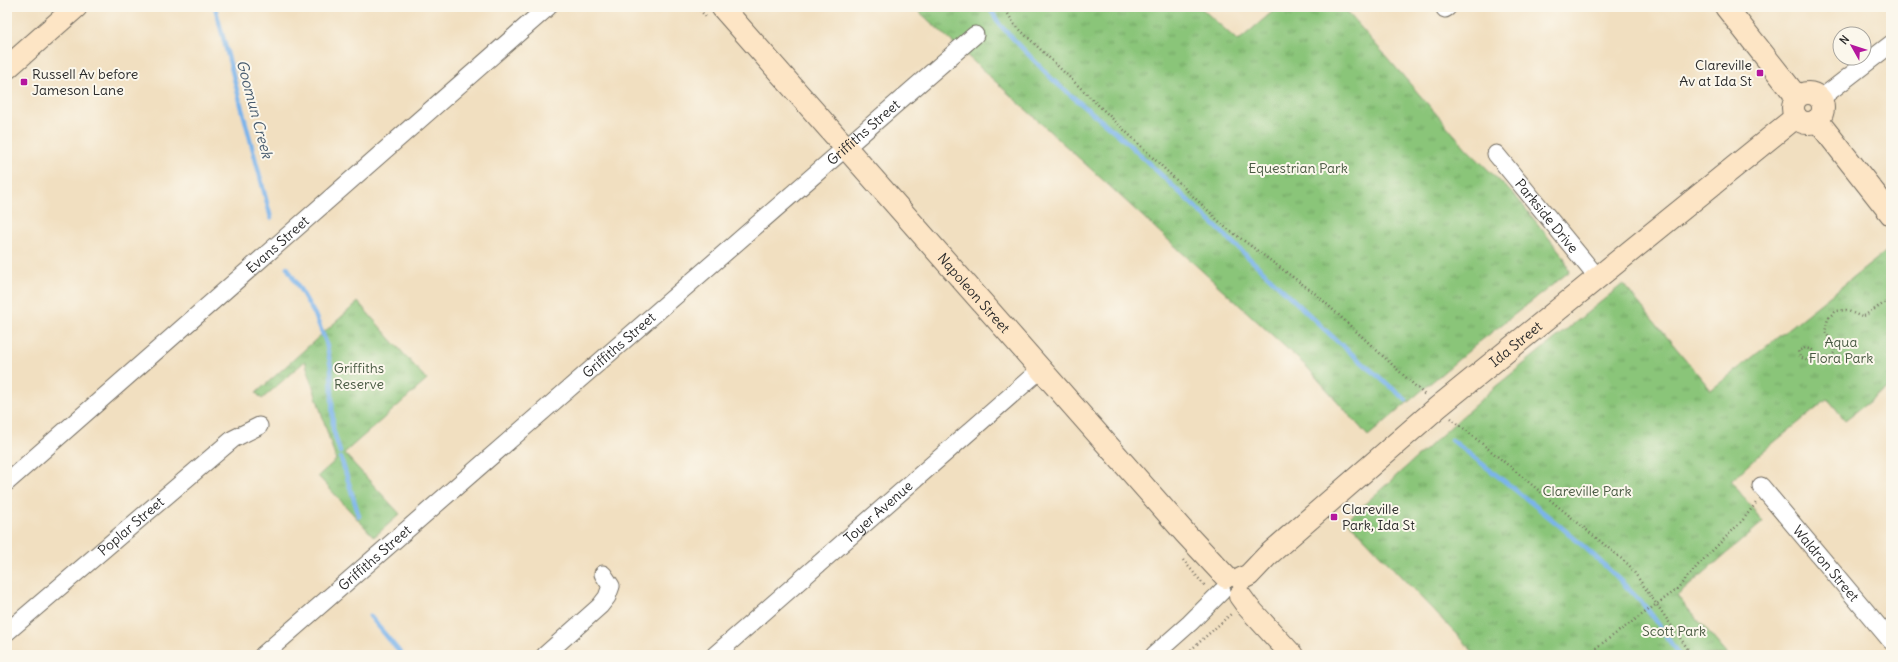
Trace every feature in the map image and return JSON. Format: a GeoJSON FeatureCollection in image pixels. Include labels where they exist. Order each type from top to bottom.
{"type":"FeatureCollection","features":[{"type":"Feature","properties":{"kind":"street"},"geometry":{"type":"LineString","coordinates":[[7,68],[76,7]]}},
{"type":"Feature","properties":{"kind":"street","name":"Evans Street"},"geometry":{"type":"LineString","coordinates":[[7,482],[548,7]]}},
{"type":"Feature","properties":{"kind":"street","name":"Napoleon Street"},"geometry":{"type":"LineString","coordinates":[[722,7],[1041,369],[1232,591],[1292,655]]}},
{"type":"Feature","properties":{"kind":"street"},"geometry":{"type":"LineString","coordinates":[[1726,7],[1891,214]]}},
{"type":"Feature","properties":{"kind":"street","name":"Griffiths Street"},"geometry":{"type":"LineString","coordinates":[[263,655],[975,35]]}},
{"type":"Feature","properties":{"kind":"street","name":"Ida Street"},"geometry":{"type":"LineString","coordinates":[[1154,655],[1190,623],[1232,591],[1267,556],[1438,407],[1597,277],[1808,108],[1891,44]]}},
{"type":"Feature","properties":{"kind":"street","name":"Parkside Drive"},"geometry":{"type":"LineString","coordinates":[[1496,154],[1597,277]]}},
{"type":"Feature","properties":{"kind":"street","name":"Toyer Avenue"},"geometry":{"type":"LineString","coordinates":[[715,655],[1041,369]]}},
{"type":"Feature","properties":{"kind":"street","name":"Poplar Street"},"geometry":{"type":"LineString","coordinates":[[7,632],[233,439],[259,426]]}},
{"type":"Feature","properties":{"kind":"street","name":"Waldron Street"},"geometry":{"type":"LineString","coordinates":[[1763,489],[1891,641]]}},
{"type":"Feature","properties":{"kind":"street"},"geometry":{"type":"LineString","coordinates":[[545,655],[600,606],[607,597],[611,586],[603,574]]}},
{"type":"Feature","properties":{"kind":"path"},"geometry":{"type":"LineString","coordinates":[[1004,7],[1014,24],[1224,226],[1317,295],[1438,407],[1629,565],[1692,655]]}},
{"type":"Feature","properties":{"kind":"path"},"geometry":{"type":"LineString","coordinates":[[1817,357],[1812,350],[1805,348],[1798,351],[1800,357],[1810,362],[1817,357],[1830,358],[1834,353],[1835,346],[1825,332],[1828,318],[1836,311],[1846,310],[1862,317],[1891,299]]}},
{"type":"Feature","properties":{"kind":"path"},"geometry":{"type":"LineString","coordinates":[[1586,655],[1638,616],[1675,591],[1700,563],[1742,521],[1763,489]]}},
{"type":"Feature","properties":{"kind":"path"},"geometry":{"type":"LineString","coordinates":[[1185,655],[1232,591]]}},
{"type":"Feature","properties":{"kind":"green space","name":"Equestrian Park"},"geometry":{"type":"Polygon","coordinates":[[[914,7],[1200,7],[1238,41],[1278,7],[1343,7],[1466,148],[1517,198],[1564,257],[1569,272],[1478,343],[1368,436],[1307,367],[914,7]]]}},
{"type":"Feature","properties":{"kind":"green space","name":"Clareville Park"},"geometry":{"type":"Polygon","coordinates":[[[1888,250],[1891,253],[1891,385],[1845,420],[1828,399],[1762,452],[1731,481],[1763,522],[1677,596],[1728,655],[1476,655],[1347,520],[1495,387],[1623,284],[1711,390],[1888,250]]]}},
{"type":"Feature","properties":{"kind":"green space","name":"Griffiths Reserve"},"geometry":{"type":"Polygon","coordinates":[[[358,302],[427,380],[344,453],[400,514],[374,537],[318,476],[336,460],[305,361],[262,399],[256,393],[358,302]]]}},
{"type":"Feature","properties":{"kind":"waterway","name":"Goomun Creek"},"geometry":{"type":"LineString","coordinates":[[215,7],[271,218]]}},
{"type":"Feature","properties":{"kind":"waterway"},"geometry":{"type":"LineString","coordinates":[[989,7],[1000,25],[1055,82],[1120,136],[1338,342],[1406,400]]}},
{"type":"Feature","properties":{"kind":"waterway","name":"Goomun Creek"},"geometry":{"type":"LineString","coordinates":[[287,267],[315,315],[326,342],[331,367],[333,429],[340,452]]}},
{"type":"Feature","properties":{"kind":"waterway"},"geometry":{"type":"LineString","coordinates":[[1452,440],[1550,518],[1620,580],[1647,609],[1679,655]]}},
{"type":"Feature","properties":{"kind":"waterway","name":"Goomun Creek"},"geometry":{"type":"LineString","coordinates":[[341,458],[359,516]]}},
{"type":"Feature","properties":{"kind":"waterway","name":"Goomun Creek"},"geometry":{"type":"LineString","coordinates":[[370,616],[402,655]]}},
{"type":"Feature","properties":{"kind":"place","name":"Clareville Av at Ida St"},"geometry":{"type":"Point","coordinates":[1760,73]}},
{"type":"Feature","properties":{"kind":"place","name":"Russell Av before Jameson Lane"},"geometry":{"type":"Point","coordinates":[24,82]}},
{"type":"Feature","properties":{"kind":"place","name":"Clareville Park, Ida St"},"geometry":{"type":"Point","coordinates":[1334,517]}},
{"type":"Feature","properties":{"kind":"park label","name":"Aqua Flora Park"},"geometry":{"type":"Point","coordinates":[1841,350]}},
{"type":"Feature","properties":{"kind":"park label","name":"Scott Park"},"geometry":{"type":"Point","coordinates":[1674,631]}}]}
